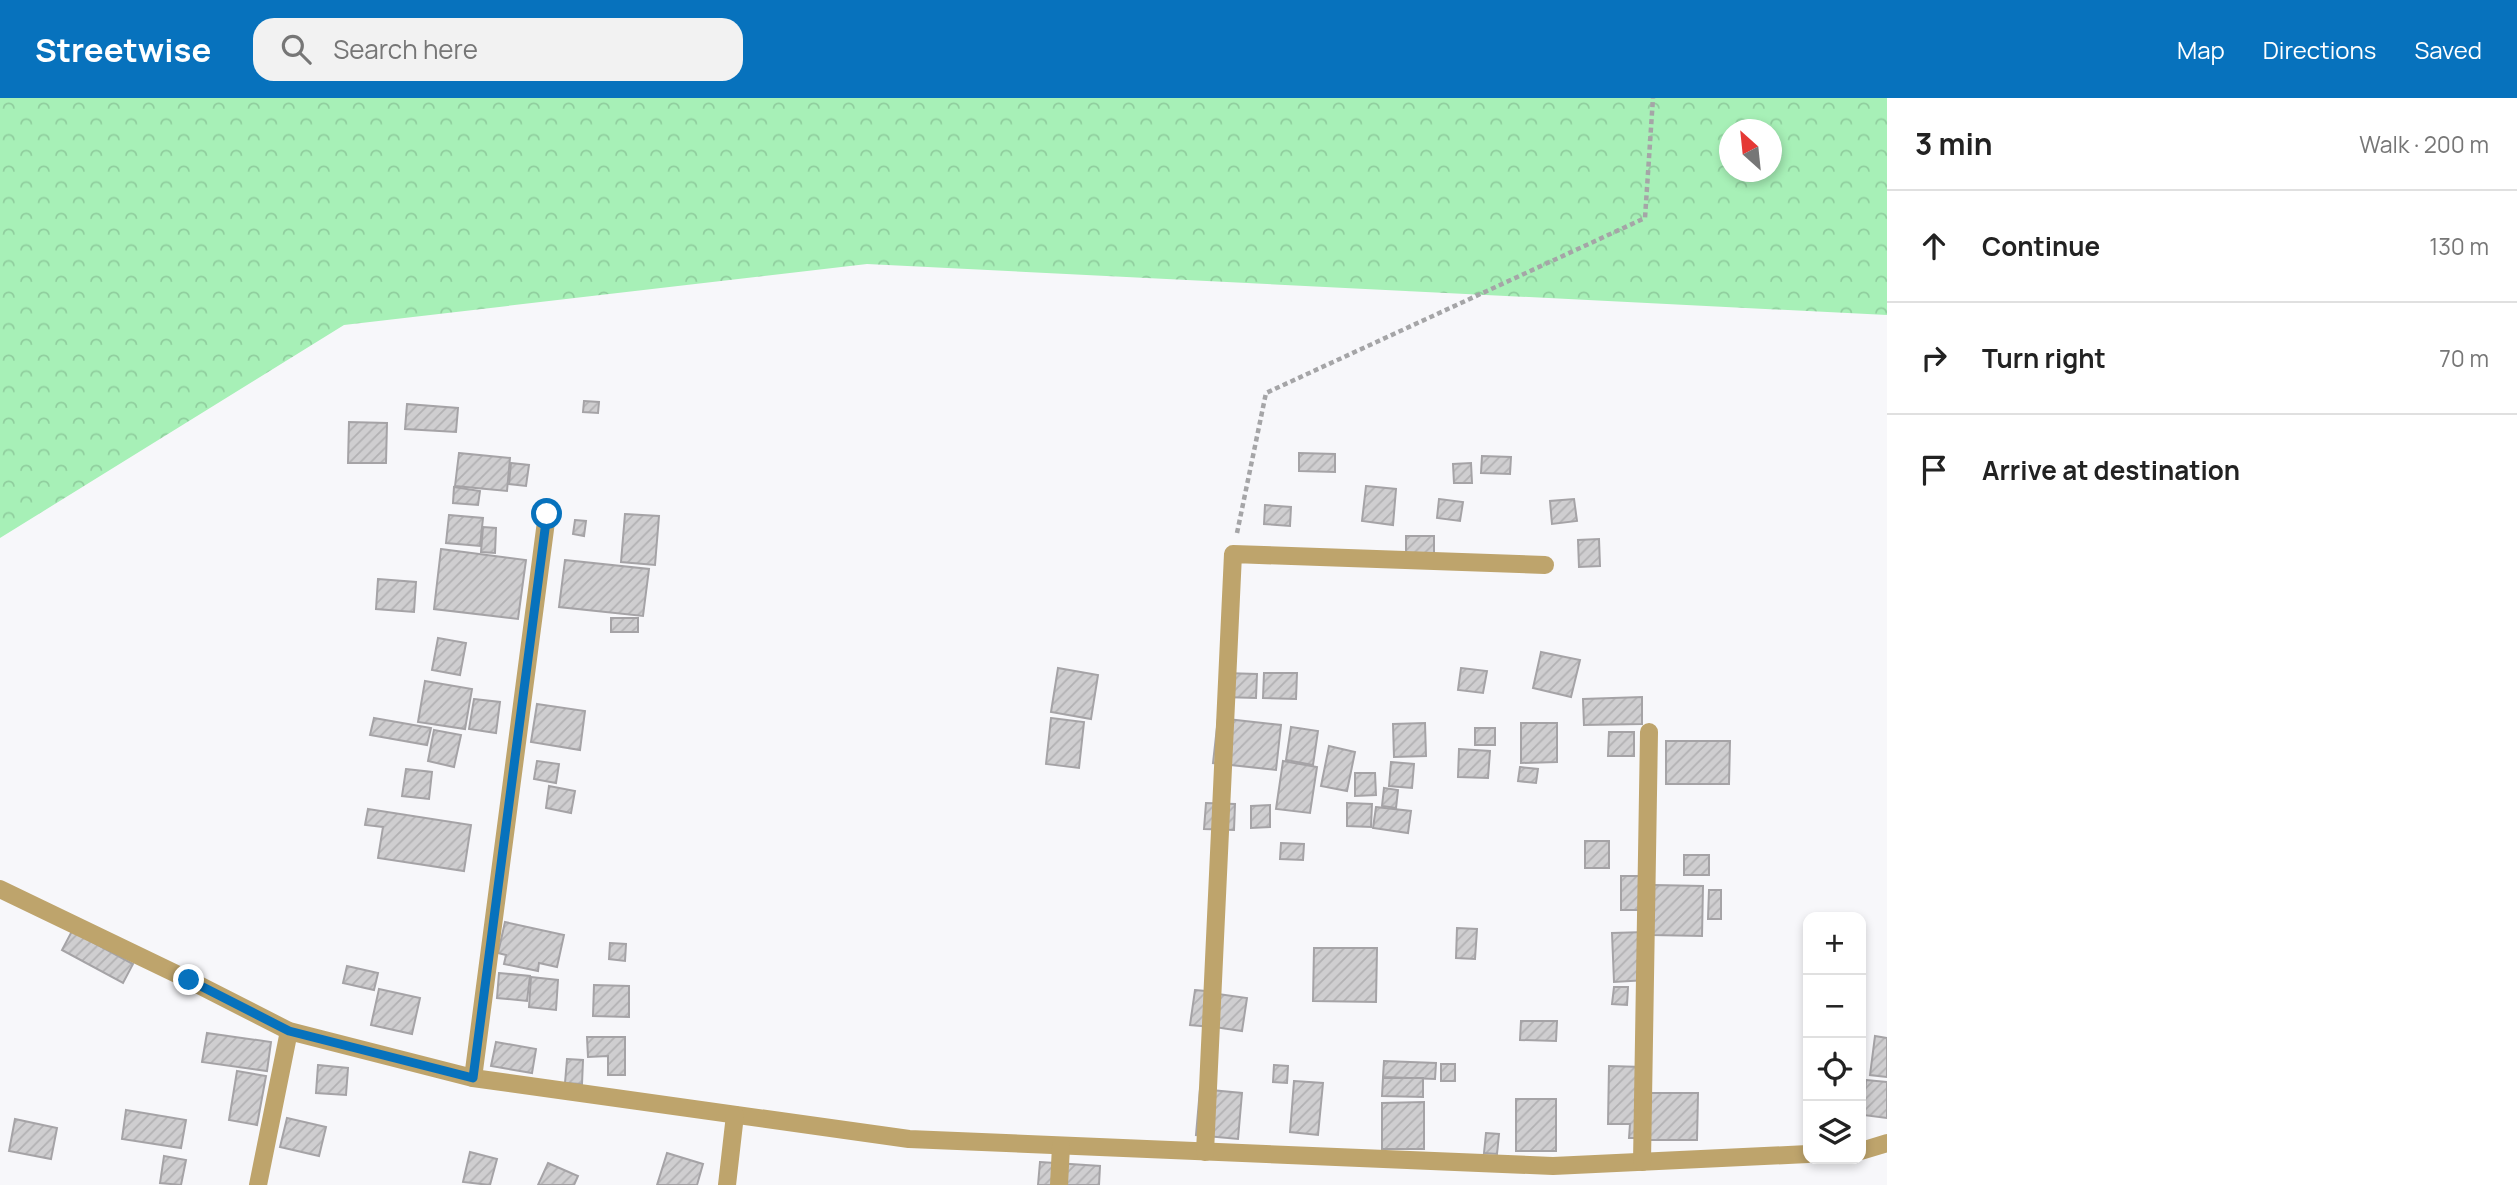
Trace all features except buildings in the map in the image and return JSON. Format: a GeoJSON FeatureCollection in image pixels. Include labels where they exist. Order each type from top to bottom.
{"type":"FeatureCollection","features":[{"type":"Feature","properties":{"kind":"street"},"geometry":{"type":"LineString","coordinates":[[473,1078],[547,514]]}},
{"type":"Feature","properties":{"kind":"street"},"geometry":{"type":"LineString","coordinates":[[1205,1152],[1233,554],[1545,565]]}},
{"type":"Feature","properties":{"kind":"street"},"geometry":{"type":"LineString","coordinates":[[1642,1162],[1649,732]]}},
{"type":"Feature","properties":{"kind":"street"},"geometry":{"type":"LineString","coordinates":[[0,889],[289,1031],[473,1078],[909,1139],[1553,1166],[1803,1154]]}},
{"type":"Feature","properties":{"kind":"street"},"geometry":{"type":"LineString","coordinates":[[258,1185],[289,1031]]}},
{"type":"Feature","properties":{"kind":"street"},"geometry":{"type":"LineString","coordinates":[[727,1185],[734,1115]]}},
{"type":"Feature","properties":{"kind":"street"},"geometry":{"type":"LineString","coordinates":[[1866,1149],[1887,1143]]}},
{"type":"Feature","properties":{"kind":"street"},"geometry":{"type":"LineString","coordinates":[[1059,1185],[1061,1146]]}},
{"type":"Feature","properties":{"kind":"path"},"geometry":{"type":"LineString","coordinates":[[1233,554],[1266,393],[1645,218],[1653,98]]}},
{"type":"Feature","properties":{"kind":"green space"},"geometry":{"type":"Polygon","coordinates":[[[0,98],[1887,98],[1887,315],[867,264],[344,325],[0,538],[0,98]]]}},
{"type":"Feature","properties":{"kind":"route"},"geometry":{"type":"LineString","coordinates":[[189,980],[289,1031],[473,1078],[547,514]]}}]}
